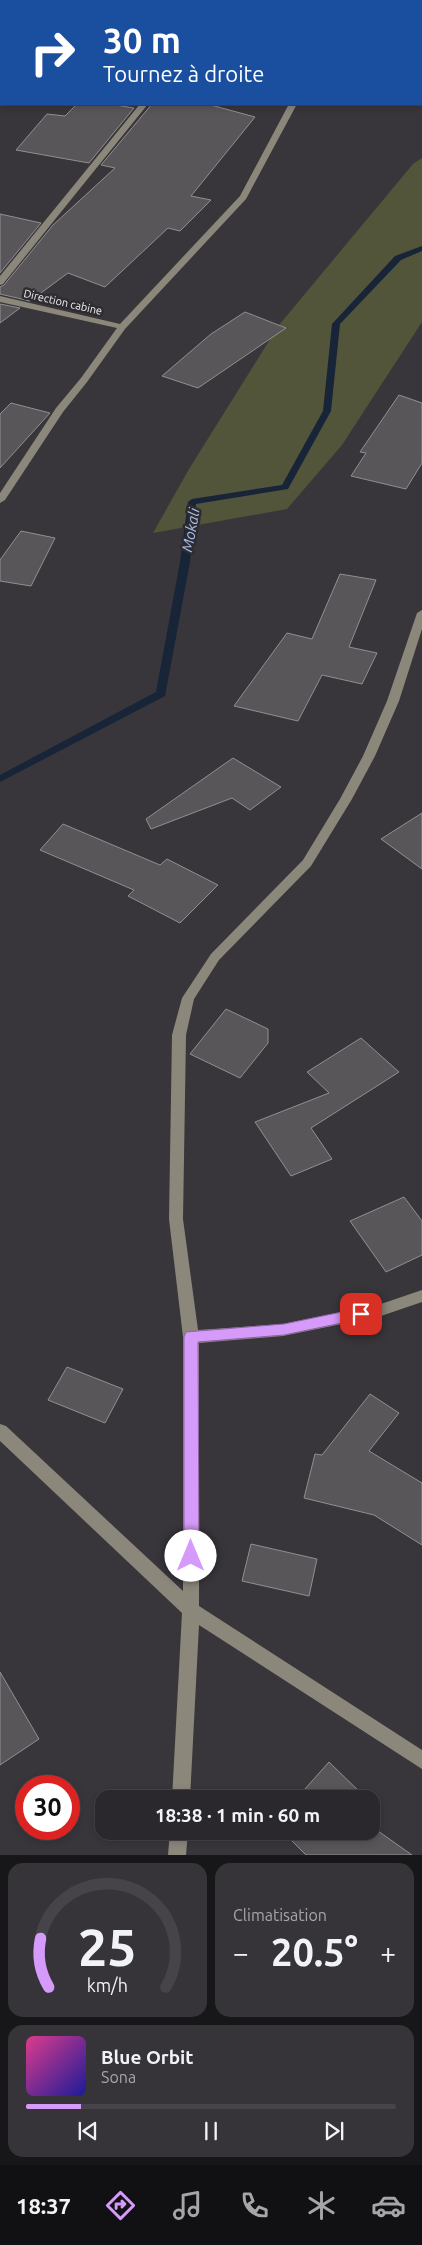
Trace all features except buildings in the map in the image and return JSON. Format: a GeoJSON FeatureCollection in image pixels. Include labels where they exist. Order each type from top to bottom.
{"type":"FeatureCollection","features":[{"type":"Feature","properties":{"kind":"street"},"geometry":{"type":"LineString","coordinates":[[0,282],[143,105]]}},
{"type":"Feature","properties":{"kind":"street"},"geometry":{"type":"LineString","coordinates":[[0,500],[59,410],[84,380],[122,327],[243,197],[291,105]]}},
{"type":"Feature","properties":{"kind":"street","name":"Direction cabine"},"geometry":{"type":"LineString","coordinates":[[0,299],[122,327]]}},
{"type":"Feature","properties":{"kind":"street"},"geometry":{"type":"LineString","coordinates":[[181,1790],[191,1610],[191,1337],[176,1219],[179,1035],[188,998],[215,957],[307,863],[346,799],[369,756],[393,701],[422,613]]}},
{"type":"Feature","properties":{"kind":"street"},"geometry":{"type":"LineString","coordinates":[[191,1337],[284,1330],[381,1310],[422,1296]]}},
{"type":"Feature","properties":{"kind":"street"},"geometry":{"type":"LineString","coordinates":[[0,1431],[191,1610],[422,1760]]}},
{"type":"Feature","properties":{"kind":"street"},"geometry":{"type":"LineString","coordinates":[[178,1855],[179,1840]]}},
{"type":"Feature","properties":{"kind":"green space"},"geometry":{"type":"Polygon","coordinates":[[[422,158],[422,322],[342,445],[287,509],[153,533],[189,469],[279,325],[413,164],[422,158]]]}},
{"type":"Feature","properties":{"kind":"waterway","name":"Mokali"},"geometry":{"type":"LineString","coordinates":[[0,779],[161,694],[185,562],[192,502],[285,487],[327,411],[336,324],[398,258],[422,248]]}},
{"type":"Feature","properties":{"kind":"route"},"geometry":{"type":"LineString","coordinates":[[191,1556],[191,1337],[284,1330],[361,1314]]}}]}
